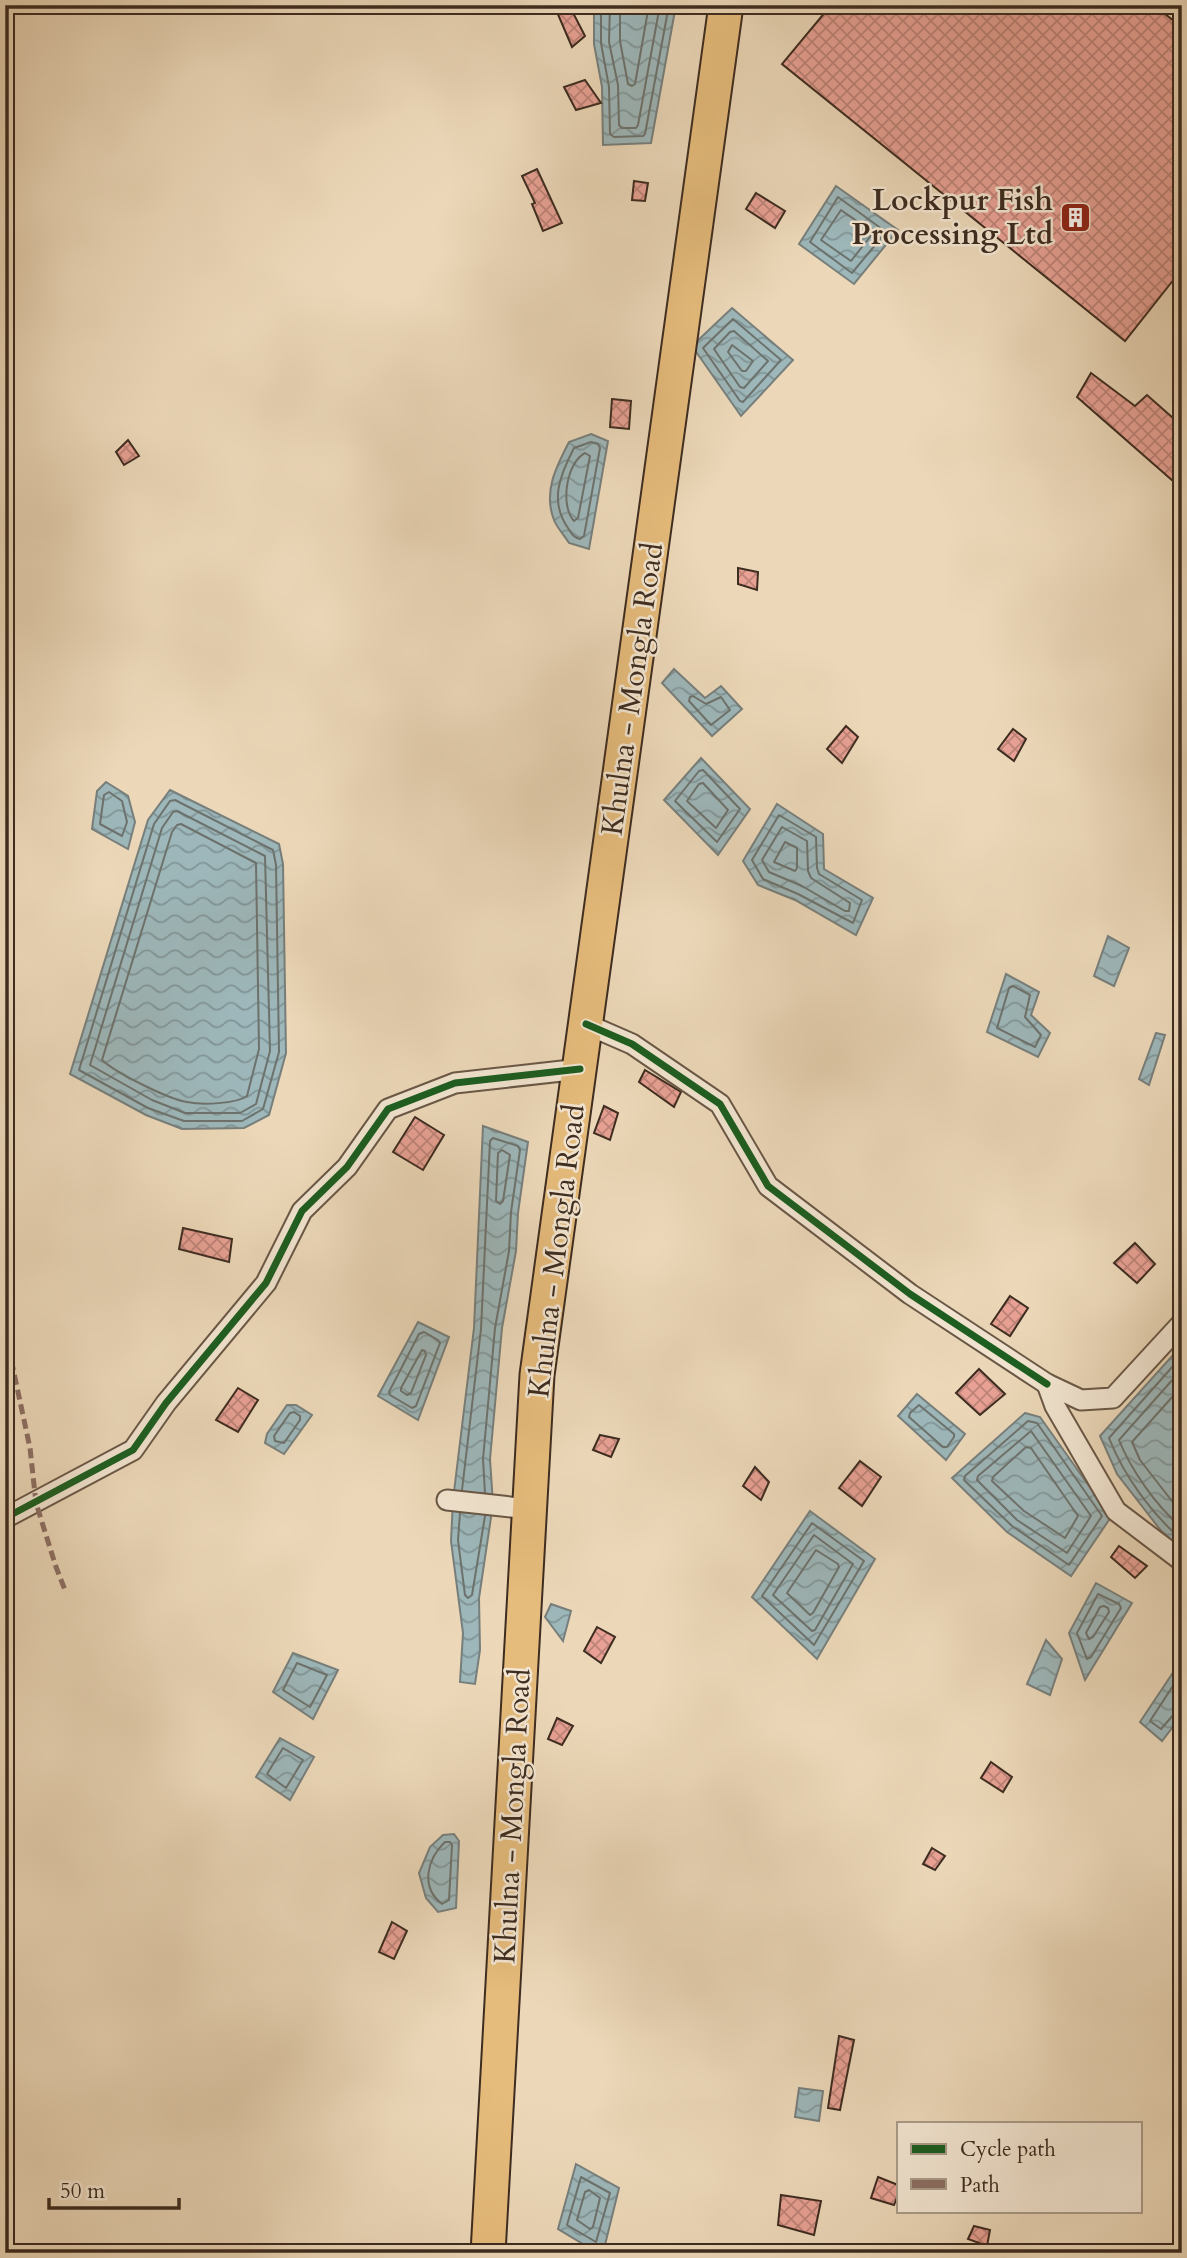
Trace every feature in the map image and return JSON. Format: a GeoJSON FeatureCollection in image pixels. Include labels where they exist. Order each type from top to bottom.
{"type":"FeatureCollection","features":[{"type":"Feature","properties":{"kind":"highway","name":"Khulna - Mongla Road"},"geometry":{"type":"LineString","coordinates":[[488,2253],[537,1375],[726,5]]}},
{"type":"Feature","properties":{"kind":"street"},"geometry":{"type":"LineString","coordinates":[[586,1024],[632,1044],[720,1104],[768,1186],[910,1294],[1048,1384],[1081,1400],[1113,1398],[1182,1323]]}},
{"type":"Feature","properties":{"kind":"street"},"geometry":{"type":"LineString","coordinates":[[5,1518],[133,1450],[166,1404],[266,1283],[302,1212],[347,1167],[388,1109],[455,1083],[580,1069]]}},
{"type":"Feature","properties":{"kind":"street"},"geometry":{"type":"LineString","coordinates":[[1048,1384],[1055,1406],[1116,1511],[1182,1561]]}},
{"type":"Feature","properties":{"kind":"street"},"geometry":{"type":"LineString","coordinates":[[447,1500],[529,1509]]}},
{"type":"Feature","properties":{"kind":"water"},"geometry":{"type":"Polygon","coordinates":[[[594,5],[676,5],[651,143],[603,145],[602,87],[594,44],[594,5]]]}},
{"type":"Feature","properties":{"kind":"water"},"geometry":{"type":"Polygon","coordinates":[[[836,186],[898,230],[854,284],[799,244],[836,186]]]}},
{"type":"Feature","properties":{"kind":"water"},"geometry":{"type":"Polygon","coordinates":[[[732,308],[793,360],[741,416],[692,346],[732,308]]]}},
{"type":"Feature","properties":{"kind":"water"},"geometry":{"type":"Polygon","coordinates":[[[591,434],[608,441],[589,549],[569,543],[557,526],[551,510],[550,490],[569,442],[591,434]]]}},
{"type":"Feature","properties":{"kind":"water"},"geometry":{"type":"Polygon","coordinates":[[[674,669],[705,698],[721,686],[742,709],[712,736],[662,683],[674,669]]]}},
{"type":"Feature","properties":{"kind":"water"},"geometry":{"type":"Polygon","coordinates":[[[701,758],[750,809],[718,855],[664,800],[701,758]]]}},
{"type":"Feature","properties":{"kind":"water"},"geometry":{"type":"Polygon","coordinates":[[[106,782],[128,796],[135,822],[128,849],[92,829],[97,791],[106,782]]]}},
{"type":"Feature","properties":{"kind":"water"},"geometry":{"type":"Polygon","coordinates":[[[170,790],[279,844],[283,864],[286,1053],[269,1115],[244,1128],[182,1129],[146,1115],[70,1074],[148,820],[170,790]]]}},
{"type":"Feature","properties":{"kind":"water"},"geometry":{"type":"Polygon","coordinates":[[[777,804],[823,834],[824,869],[873,898],[856,935],[795,900],[758,885],[743,861],[777,804]]]}},
{"type":"Feature","properties":{"kind":"water"},"geometry":{"type":"Polygon","coordinates":[[[1108,936],[1129,948],[1114,986],[1094,976],[1108,936]]]}},
{"type":"Feature","properties":{"kind":"water"},"geometry":{"type":"Polygon","coordinates":[[[1006,974],[1039,992],[1031,1015],[1050,1033],[1038,1057],[987,1032],[1006,974]]]}},
{"type":"Feature","properties":{"kind":"water"},"geometry":{"type":"Polygon","coordinates":[[[1156,1033],[1165,1035],[1149,1085],[1139,1079],[1156,1033]]]}},
{"type":"Feature","properties":{"kind":"water"},"geometry":{"type":"Polygon","coordinates":[[[483,1126],[528,1142],[518,1213],[516,1251],[502,1328],[490,1459],[493,1504],[479,1598],[480,1650],[475,1684],[460,1682],[463,1633],[451,1541],[453,1500],[474,1328],[483,1126]]]}},
{"type":"Feature","properties":{"kind":"water"},"geometry":{"type":"Polygon","coordinates":[[[418,1322],[449,1337],[418,1420],[378,1396],[418,1322]]]}},
{"type":"Feature","properties":{"kind":"water"},"geometry":{"type":"Polygon","coordinates":[[[1182,1345],[1182,1549],[1162,1532],[1117,1474],[1100,1436],[1182,1345]]]}},
{"type":"Feature","properties":{"kind":"water"},"geometry":{"type":"Polygon","coordinates":[[[917,1394],[965,1434],[946,1460],[898,1416],[917,1394]]]}},
{"type":"Feature","properties":{"kind":"water"},"geometry":{"type":"Polygon","coordinates":[[[287,1405],[296,1405],[312,1415],[284,1454],[265,1443],[267,1434],[287,1405]]]}},
{"type":"Feature","properties":{"kind":"water"},"geometry":{"type":"Polygon","coordinates":[[[1025,1413],[1040,1417],[1111,1517],[1071,1576],[1007,1532],[952,1478],[1025,1413]]]}},
{"type":"Feature","properties":{"kind":"water"},"geometry":{"type":"Polygon","coordinates":[[[810,1511],[875,1559],[817,1659],[752,1597],[810,1511]]]}},
{"type":"Feature","properties":{"kind":"water"},"geometry":{"type":"Polygon","coordinates":[[[1096,1583],[1132,1603],[1085,1680],[1069,1633],[1096,1583]]]}},
{"type":"Feature","properties":{"kind":"water"},"geometry":{"type":"Polygon","coordinates":[[[551,1604],[571,1611],[563,1641],[545,1617],[551,1604]]]}},
{"type":"Feature","properties":{"kind":"water"},"geometry":{"type":"Polygon","coordinates":[[[1046,1640],[1062,1659],[1050,1695],[1027,1684],[1046,1640]]]}},
{"type":"Feature","properties":{"kind":"water"},"geometry":{"type":"Polygon","coordinates":[[[293,1653],[338,1670],[313,1719],[273,1692],[293,1653]]]}},
{"type":"Feature","properties":{"kind":"water"},"geometry":{"type":"Polygon","coordinates":[[[1182,1659],[1182,1715],[1162,1741],[1140,1722],[1182,1659]]]}},
{"type":"Feature","properties":{"kind":"water"},"geometry":{"type":"Polygon","coordinates":[[[280,1738],[314,1757],[290,1800],[256,1777],[280,1738]]]}},
{"type":"Feature","properties":{"kind":"water"},"geometry":{"type":"Polygon","coordinates":[[[454,1834],[459,1841],[456,1908],[438,1912],[426,1898],[419,1873],[430,1847],[443,1835],[454,1834]]]}},
{"type":"Feature","properties":{"kind":"water"},"geometry":{"type":"Polygon","coordinates":[[[799,2088],[823,2091],[819,2121],[795,2117],[799,2088]]]}},
{"type":"Feature","properties":{"kind":"water"},"geometry":{"type":"Polygon","coordinates":[[[576,2164],[619,2188],[603,2253],[598,2253],[558,2229],[576,2164]]]}},
{"type":"Feature","properties":{"kind":"building"},"geometry":{"type":"Polygon","coordinates":[[[567,5],[585,36],[572,47],[557,12],[567,5]]]}},
{"type":"Feature","properties":{"kind":"building","name":"Lockpur Fish Processing Ltd"},"geometry":{"type":"Polygon","coordinates":[[[831,5],[1153,5],[1182,27],[1182,269],[1125,341],[782,64],[831,5]]]}},
{"type":"Feature","properties":{"kind":"building"},"geometry":{"type":"Polygon","coordinates":[[[585,80],[601,103],[576,110],[564,87],[585,80]]]}},
{"type":"Feature","properties":{"kind":"building"},"geometry":{"type":"Polygon","coordinates":[[[537,169],[562,223],[543,231],[532,204],[535,203],[522,176],[537,169]]]}},
{"type":"Feature","properties":{"kind":"building"},"geometry":{"type":"Polygon","coordinates":[[[634,181],[648,183],[645,201],[632,200],[634,181]]]}},
{"type":"Feature","properties":{"kind":"building"},"geometry":{"type":"Polygon","coordinates":[[[756,193],[785,211],[775,228],[746,209],[756,193]]]}},
{"type":"Feature","properties":{"kind":"building"},"geometry":{"type":"Polygon","coordinates":[[[1091,373],[1135,406],[1147,395],[1182,426],[1182,469],[1173,481],[1077,397],[1091,373]]]}},
{"type":"Feature","properties":{"kind":"building"},"geometry":{"type":"Polygon","coordinates":[[[612,399],[631,401],[629,429],[610,427],[612,399]]]}},
{"type":"Feature","properties":{"kind":"building"},"geometry":{"type":"Polygon","coordinates":[[[128,440],[139,456],[124,465],[116,452],[128,440]]]}},
{"type":"Feature","properties":{"kind":"building"},"geometry":{"type":"Polygon","coordinates":[[[738,568],[758,572],[757,590],[738,584],[738,568]]]}},
{"type":"Feature","properties":{"kind":"building"},"geometry":{"type":"Polygon","coordinates":[[[846,726],[858,737],[842,763],[827,749],[846,726]]]}},
{"type":"Feature","properties":{"kind":"building"},"geometry":{"type":"Polygon","coordinates":[[[1013,729],[1026,739],[1014,761],[998,749],[1013,729]]]}},
{"type":"Feature","properties":{"kind":"building"},"geometry":{"type":"Polygon","coordinates":[[[645,1070],[681,1092],[674,1107],[639,1082],[645,1070]]]}},
{"type":"Feature","properties":{"kind":"building"},"geometry":{"type":"Polygon","coordinates":[[[604,1106],[618,1113],[610,1140],[594,1133],[604,1106]]]}},
{"type":"Feature","properties":{"kind":"building"},"geometry":{"type":"Polygon","coordinates":[[[415,1117],[444,1135],[423,1170],[393,1152],[415,1117]]]}},
{"type":"Feature","properties":{"kind":"building"},"geometry":{"type":"Polygon","coordinates":[[[183,1228],[232,1239],[229,1262],[179,1249],[183,1228]]]}},
{"type":"Feature","properties":{"kind":"building"},"geometry":{"type":"Polygon","coordinates":[[[1135,1243],[1155,1264],[1137,1283],[1114,1263],[1135,1243]]]}},
{"type":"Feature","properties":{"kind":"building"},"geometry":{"type":"Polygon","coordinates":[[[1010,1296],[1028,1308],[1010,1336],[991,1324],[1010,1296]]]}},
{"type":"Feature","properties":{"kind":"building"},"geometry":{"type":"Polygon","coordinates":[[[979,1369],[1005,1394],[980,1415],[956,1393],[979,1369]]]}},
{"type":"Feature","properties":{"kind":"building"},"geometry":{"type":"Polygon","coordinates":[[[238,1388],[258,1400],[238,1432],[216,1420],[238,1388]]]}},
{"type":"Feature","properties":{"kind":"building"},"geometry":{"type":"Polygon","coordinates":[[[600,1435],[619,1439],[611,1457],[593,1450],[600,1435]]]}},
{"type":"Feature","properties":{"kind":"building"},"geometry":{"type":"Polygon","coordinates":[[[860,1461],[881,1477],[862,1506],[839,1488],[860,1461]]]}},
{"type":"Feature","properties":{"kind":"building"},"geometry":{"type":"Polygon","coordinates":[[[755,1467],[769,1482],[761,1500],[743,1486],[755,1467]]]}},
{"type":"Feature","properties":{"kind":"building"},"geometry":{"type":"Polygon","coordinates":[[[1119,1546],[1147,1566],[1135,1578],[1111,1557],[1119,1546]]]}},
{"type":"Feature","properties":{"kind":"building"},"geometry":{"type":"Polygon","coordinates":[[[597,1627],[615,1637],[601,1663],[584,1651],[597,1627]]]}},
{"type":"Feature","properties":{"kind":"building"},"geometry":{"type":"Polygon","coordinates":[[[557,1718],[573,1726],[562,1745],[548,1739],[557,1718]]]}},
{"type":"Feature","properties":{"kind":"building"},"geometry":{"type":"Polygon","coordinates":[[[991,1762],[1012,1777],[1003,1792],[981,1778],[991,1762]]]}},
{"type":"Feature","properties":{"kind":"building"},"geometry":{"type":"Polygon","coordinates":[[[932,1848],[945,1856],[935,1870],[923,1864],[932,1848]]]}},
{"type":"Feature","properties":{"kind":"building"},"geometry":{"type":"Polygon","coordinates":[[[392,1922],[407,1931],[394,1959],[379,1952],[392,1922]]]}},
{"type":"Feature","properties":{"kind":"building"},"geometry":{"type":"Polygon","coordinates":[[[839,2036],[854,2040],[840,2110],[828,2108],[839,2036]]]}},
{"type":"Feature","properties":{"kind":"building"},"geometry":{"type":"Polygon","coordinates":[[[878,2177],[897,2185],[894,2205],[871,2198],[878,2177]]]}},
{"type":"Feature","properties":{"kind":"building"},"geometry":{"type":"Polygon","coordinates":[[[781,2195],[821,2201],[814,2235],[778,2225],[781,2195]]]}},
{"type":"Feature","properties":{"kind":"building"},"geometry":{"type":"Polygon","coordinates":[[[974,2226],[990,2230],[987,2246],[968,2239],[974,2226]]]}},
{"type":"Feature","properties":{"kind":"marked path"},"geometry":{"type":"LineString","coordinates":[[5,1331],[30,1448],[36,1503],[65,1590]]}},
{"type":"Feature","properties":{"kind":"cycle path"},"geometry":{"type":"LineString","coordinates":[[586,1024],[632,1044],[720,1104],[768,1186],[910,1294],[1047,1384]]}},
{"type":"Feature","properties":{"kind":"cycle path"},"geometry":{"type":"LineString","coordinates":[[5,1518],[133,1450],[166,1403],[266,1283],[302,1211],[347,1167],[388,1109],[455,1083],[580,1069]]}},
{"type":"Feature","properties":{"kind":"place","name":"Lockpur Fish Processing Ltd"},"geometry":{"type":"Point","coordinates":[1076,217]}}]}
